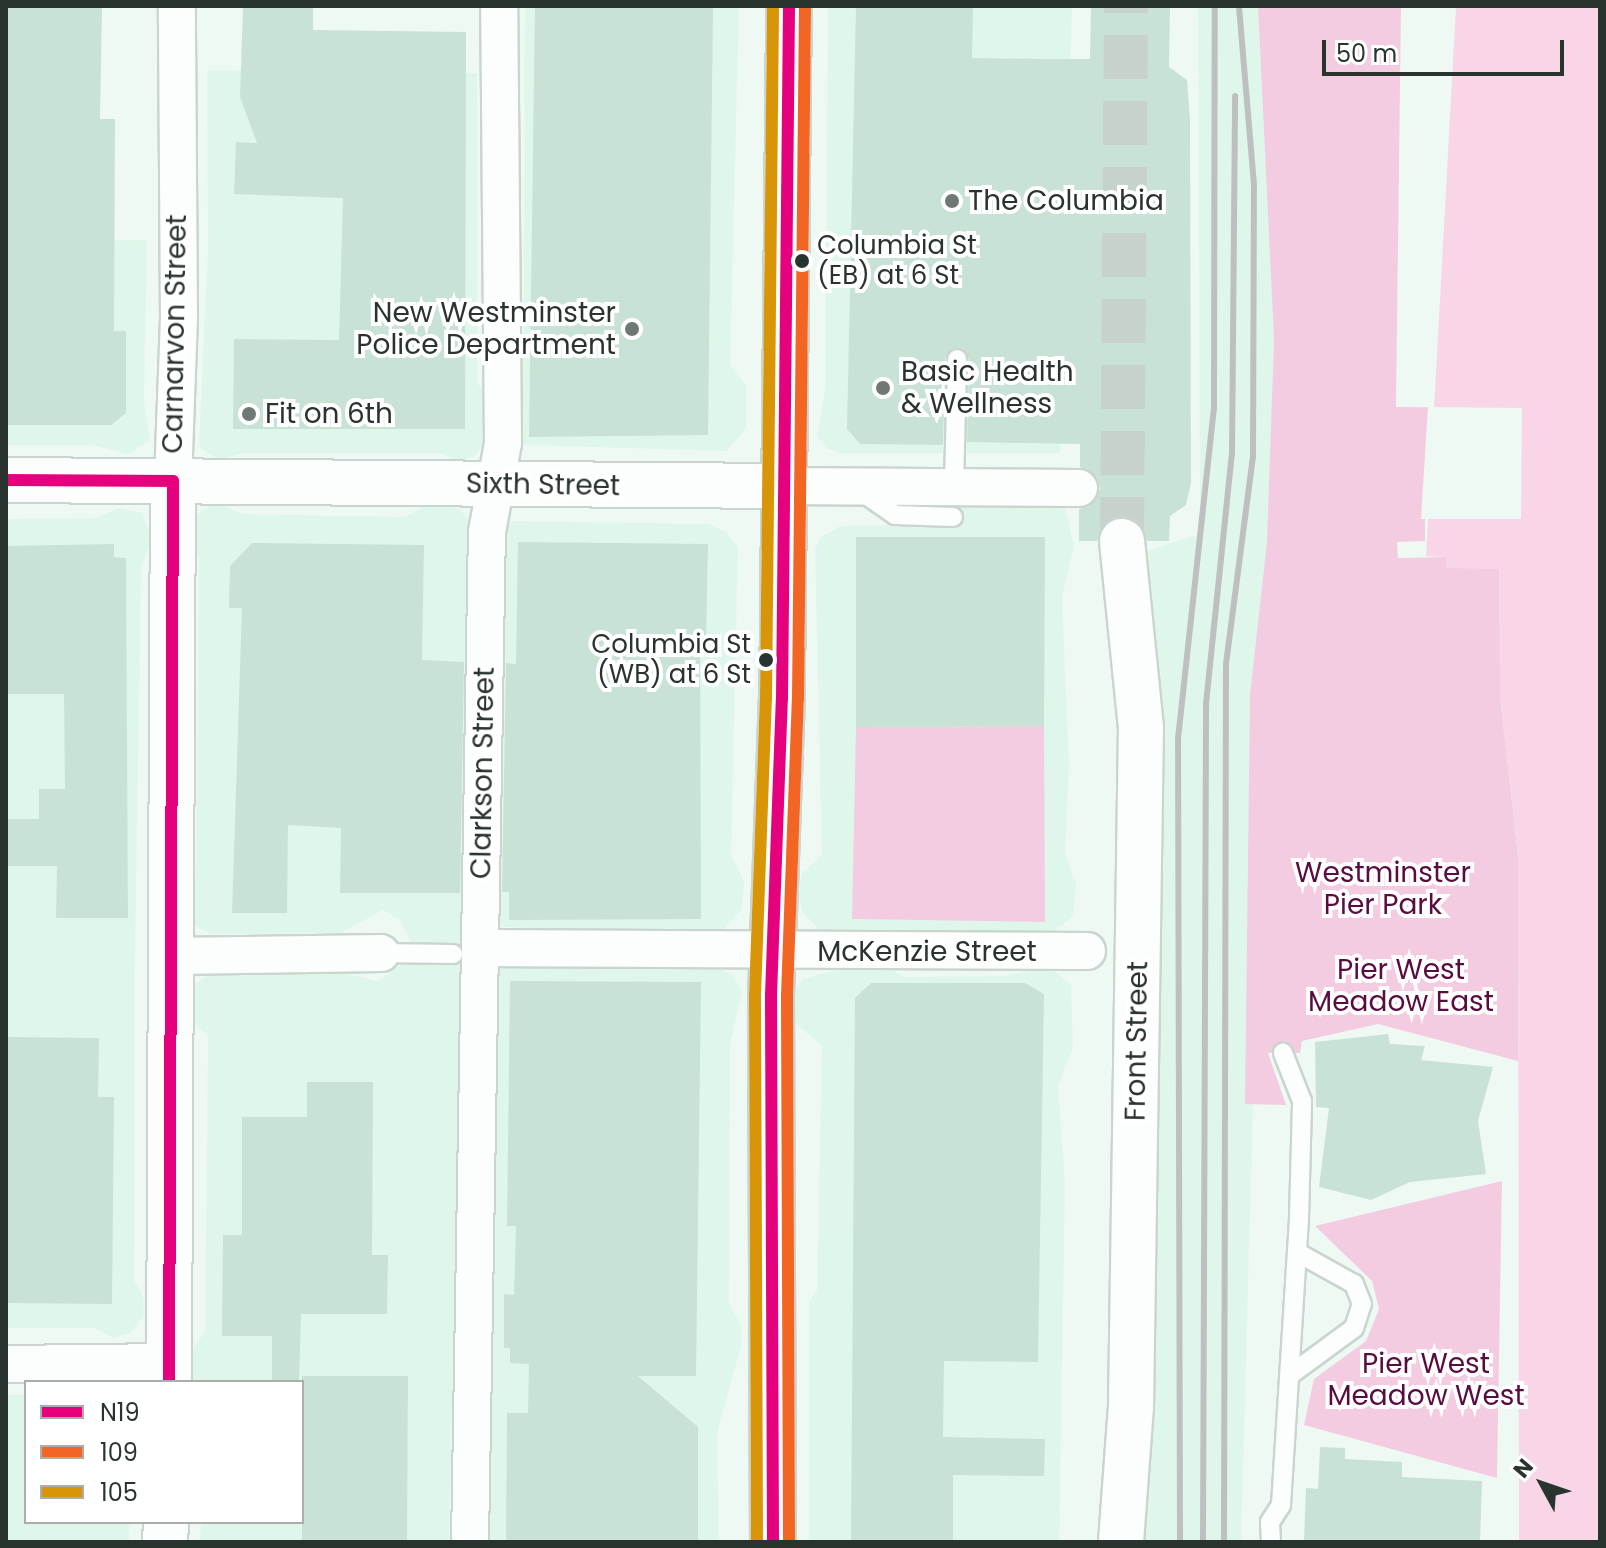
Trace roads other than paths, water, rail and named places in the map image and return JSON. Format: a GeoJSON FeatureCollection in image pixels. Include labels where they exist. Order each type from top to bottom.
{"type":"FeatureCollection","features":[{"type":"Feature","properties":{"kind":"street","name":"Carnarvon Street"},"geometry":{"type":"LineString","coordinates":[[169,1372],[174,956],[173,481],[179,317],[177,6]]}},
{"type":"Feature","properties":{"kind":"street","name":"Clarkson Street"},"geometry":{"type":"LineString","coordinates":[[470,1542],[466,951],[487,532],[493,485],[503,443],[499,6]]}},
{"type":"Feature","properties":{"kind":"street"},"geometry":{"type":"LineString","coordinates":[[773,1542],[771,952],[784,486],[789,6]]}},
{"type":"Feature","properties":{"kind":"street","name":"Sixth Street"},"geometry":{"type":"LineString","coordinates":[[6,480],[853,485],[953,502],[1079,488]]}},
{"type":"Feature","properties":{"kind":"street","name":"Front Street"},"geometry":{"type":"LineString","coordinates":[[1121,1542],[1131,1407],[1141,728],[1122,541]]}},
{"type":"Feature","properties":{"kind":"street","name":"McKenzie Street"},"geometry":{"type":"LineString","coordinates":[[466,951],[1087,951]]}},
{"type":"Feature","properties":{"kind":"street"},"geometry":{"type":"LineString","coordinates":[[174,956],[381,953]]}},
{"type":"Feature","properties":{"kind":"street"},"geometry":{"type":"LineString","coordinates":[[6,1364],[169,1372]]}},
{"type":"Feature","properties":{"kind":"lane"},"geometry":{"type":"LineString","coordinates":[[953,502],[957,359]]}},
{"type":"Feature","properties":{"kind":"lane"},"geometry":{"type":"LineString","coordinates":[[381,953],[466,951]]}},
{"type":"Feature","properties":{"kind":"lane"},"geometry":{"type":"LineString","coordinates":[[1271,1542],[1270,1522],[1281,1505],[1298,1253],[1302,1101],[1283,1053]]}},
{"type":"Feature","properties":{"kind":"lane"},"geometry":{"type":"LineString","coordinates":[[1290,1375],[1354,1328],[1362,1304],[1354,1284],[1298,1253]]}},
{"type":"Feature","properties":{"kind":"tunnel"},"geometry":{"type":"LineString","coordinates":[[1122,541],[1126,6]]}},
{"type":"Feature","properties":{"kind":"railway"},"geometry":{"type":"LineString","coordinates":[[1180,1542],[1178,739],[1214,408],[1215,6]]}},
{"type":"Feature","properties":{"kind":"railway"},"geometry":{"type":"LineString","coordinates":[[1224,1542],[1226,664],[1253,457],[1254,185],[1239,6]]}},
{"type":"Feature","properties":{"kind":"railway"},"geometry":{"type":"LineString","coordinates":[[1203,1542],[1206,704],[1232,454],[1235,96]]}},
{"type":"Feature","properties":{"kind":"place","name":"The Columbia"},"geometry":{"type":"Point","coordinates":[952,201]}},
{"type":"Feature","properties":{"kind":"place","name":"Columbia St (EB) at 6 St"},"geometry":{"type":"Point","coordinates":[802,261]}},
{"type":"Feature","properties":{"kind":"place","name":"New Westminster Police Department"},"geometry":{"type":"Point","coordinates":[632,329]}},
{"type":"Feature","properties":{"kind":"place","name":"Basic Health & Wellness"},"geometry":{"type":"Point","coordinates":[883,388]}},
{"type":"Feature","properties":{"kind":"place","name":"Fit on 6th"},"geometry":{"type":"Point","coordinates":[249,414]}},
{"type":"Feature","properties":{"kind":"place","name":"Columbia St (WB) at 6 St"},"geometry":{"type":"Point","coordinates":[766,660]}},
{"type":"Feature","properties":{"kind":"park label","name":"Westminster Pier Park"},"geometry":{"type":"Point","coordinates":[1383,889]}},
{"type":"Feature","properties":{"kind":"park label","name":"Pier West Meadow East"},"geometry":{"type":"Point","coordinates":[1401,986]}},
{"type":"Feature","properties":{"kind":"park label","name":"Pier West Meadow West"},"geometry":{"type":"Point","coordinates":[1426,1380]}}]}
